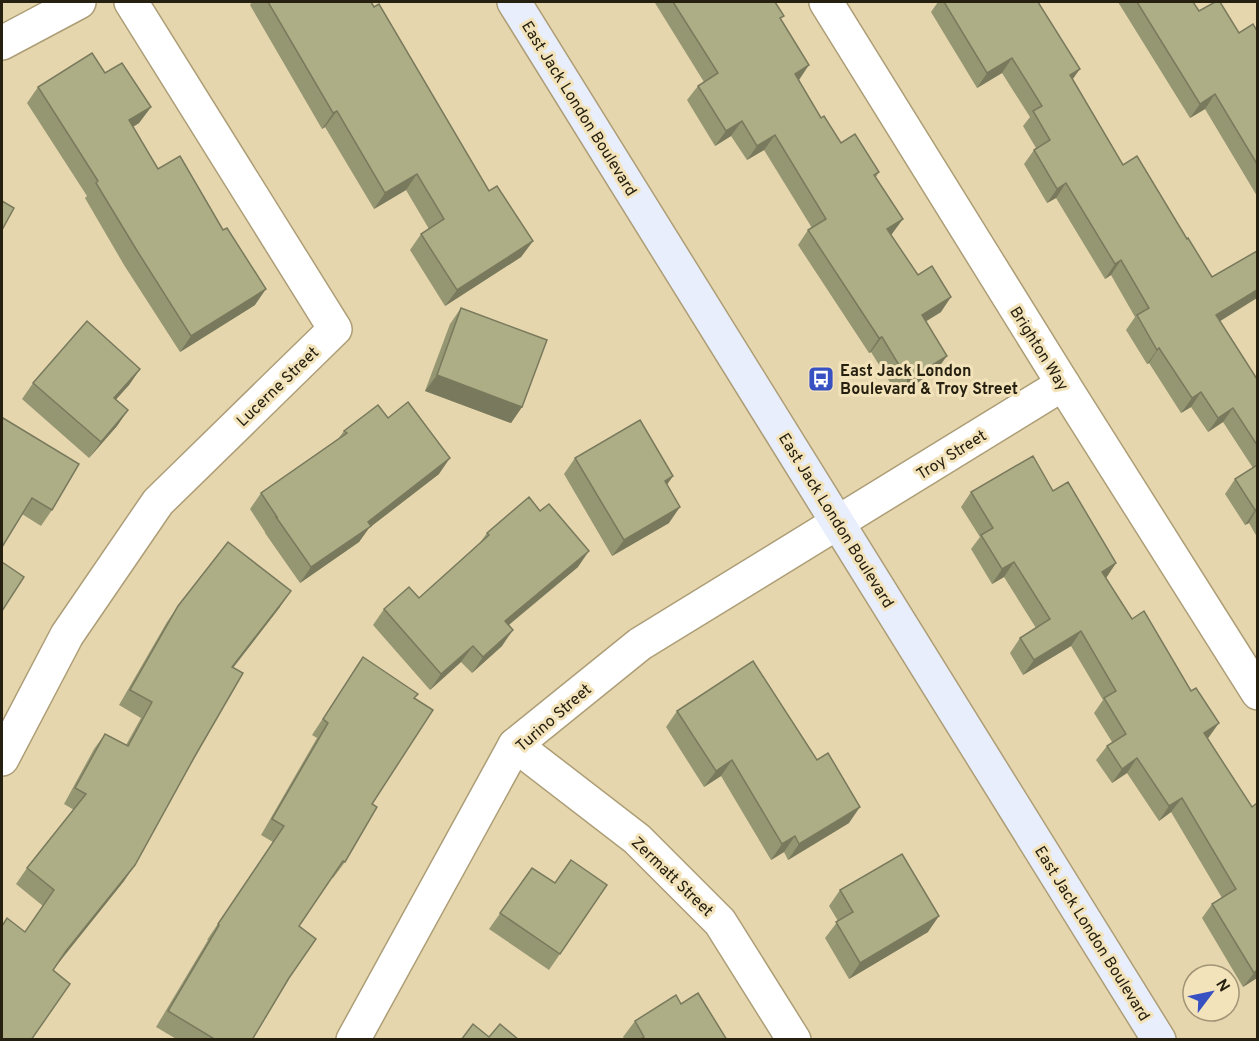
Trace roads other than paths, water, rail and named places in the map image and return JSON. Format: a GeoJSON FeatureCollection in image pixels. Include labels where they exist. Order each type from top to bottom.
{"type":"FeatureCollection","features":[{"type":"Feature","properties":{"kind":"main road","name":"East Jack London Boulevard"},"geometry":{"type":"LineString","coordinates":[[514,2],[1159,1040]]}},
{"type":"Feature","properties":{"kind":"street"},"geometry":{"type":"LineString","coordinates":[[2,43],[79,2]]}},
{"type":"Feature","properties":{"kind":"street","name":"Lucerne Street"},"geometry":{"type":"LineString","coordinates":[[2,759],[67,635],[158,502],[335,329],[131,2]]}},
{"type":"Feature","properties":{"kind":"street","name":"Brighton Way"},"geometry":{"type":"LineString","coordinates":[[826,2],[1257,693]]}},
{"type":"Feature","properties":{"kind":"street","name":"Troy Street"},"geometry":{"type":"LineString","coordinates":[[839,523],[1063,384]]}},
{"type":"Feature","properties":{"kind":"street","name":"Turino Street"},"geometry":{"type":"LineString","coordinates":[[353,1040],[515,745],[640,644],[839,523]]}},
{"type":"Feature","properties":{"kind":"street","name":"Zermatt Street"},"geometry":{"type":"LineString","coordinates":[[515,745],[637,839],[720,922],[794,1040]]}},
{"type":"Feature","properties":{"kind":"place","name":"East Jack London Boulevard & Troy Street"},"geometry":{"type":"Point","coordinates":[821,379]}}]}
